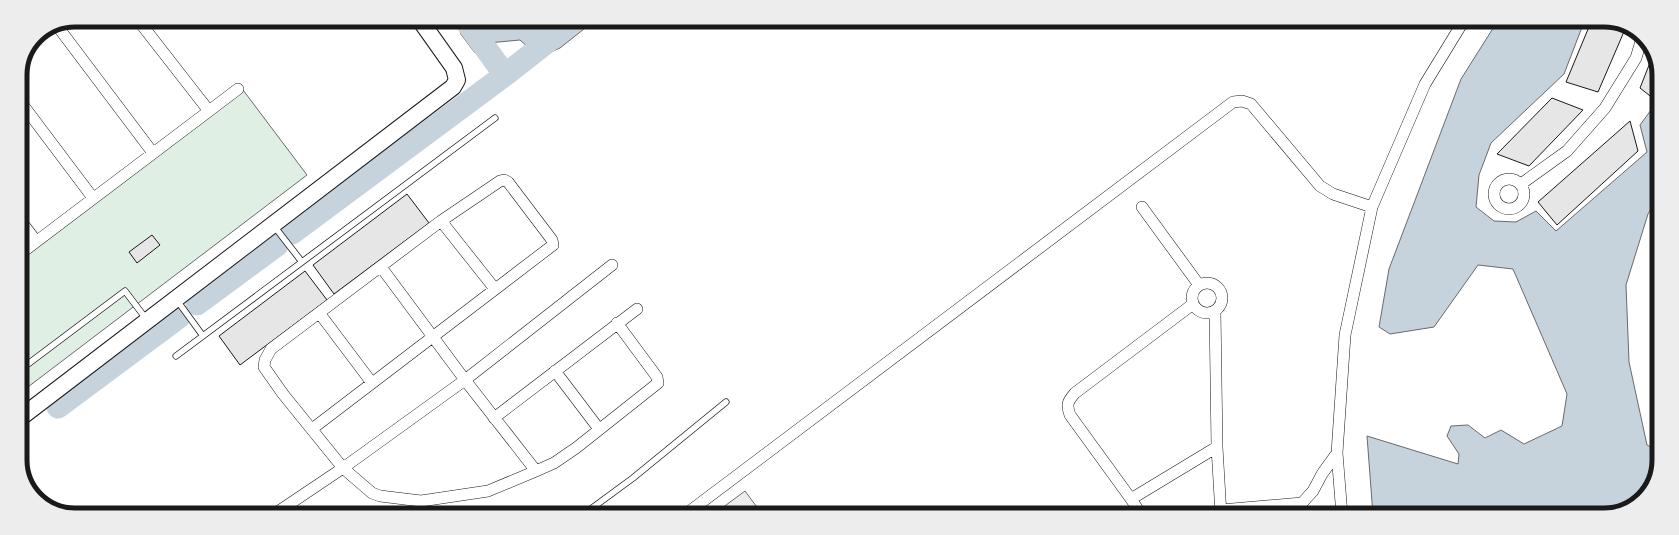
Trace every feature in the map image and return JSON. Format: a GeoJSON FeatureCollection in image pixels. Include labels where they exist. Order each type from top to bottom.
{"type":"FeatureCollection","features":[{"type":"Feature","properties":{"kind":"main road"},"geometry":{"type":"LineString","coordinates":[[27,413],[453,87],[457,80],[454,68],[425,27]]}},
{"type":"Feature","properties":{"kind":"street"},"geometry":{"type":"LineString","coordinates":[[143,27],[209,111]]}},
{"type":"Feature","properties":{"kind":"street"},"geometry":{"type":"LineString","coordinates":[[1341,508],[1337,453],[1345,335],[1372,207],[1425,84],[1460,27]]}},
{"type":"Feature","properties":{"kind":"street"},"geometry":{"type":"LineString","coordinates":[[60,30],[153,154]]}},
{"type":"Feature","properties":{"kind":"street"},"geometry":{"type":"LineString","coordinates":[[1521,184],[1567,151],[1605,108],[1636,58],[1640,44]]}},
{"type":"Feature","properties":{"kind":"street"},"geometry":{"type":"LineString","coordinates":[[27,249],[238,90]]}},
{"type":"Feature","properties":{"kind":"street"},"geometry":{"type":"LineString","coordinates":[[694,508],[1233,102],[1242,101],[1251,104],[1320,186],[1334,194],[1372,207]]}},
{"type":"Feature","properties":{"kind":"street"},"geometry":{"type":"LineString","coordinates":[[27,110],[93,198]]}},
{"type":"Feature","properties":{"kind":"street"},"geometry":{"type":"LineString","coordinates":[[312,429],[553,246],[553,243],[508,182],[504,180],[500,181],[441,221],[320,314],[271,349],[265,360],[264,367],[283,394],[343,468],[372,493],[386,497],[421,501],[488,491],[554,463],[576,448],[657,385],[658,380],[617,323]]}},
{"type":"Feature","properties":{"kind":"street"},"geometry":{"type":"LineString","coordinates":[[1142,207],[1199,285]]}},
{"type":"Feature","properties":{"kind":"street"},"geometry":{"type":"LineString","coordinates":[[441,221],[495,289]]}},
{"type":"Feature","properties":{"kind":"street"},"geometry":{"type":"LineString","coordinates":[[27,230],[36,242]]}},
{"type":"Feature","properties":{"kind":"street"},"geometry":{"type":"LineString","coordinates":[[283,508],[343,468],[465,380],[612,265]]}},
{"type":"Feature","properties":{"kind":"street"},"geometry":{"type":"LineString","coordinates":[[381,267],[465,380],[536,471]]}},
{"type":"Feature","properties":{"kind":"street"},"geometry":{"type":"LineString","coordinates":[[1210,283],[1219,288],[1222,292],[1222,303],[1216,311],[1211,313],[1200,312],[1193,304],[1193,293],[1199,285],[1210,283]]}},
{"type":"Feature","properties":{"kind":"street"},"geometry":{"type":"LineString","coordinates":[[1137,508],[1070,415],[1066,406],[1075,393],[1193,304]]}},
{"type":"Feature","properties":{"kind":"street"},"geometry":{"type":"LineString","coordinates":[[494,418],[637,309]]}},
{"type":"Feature","properties":{"kind":"street"},"geometry":{"type":"LineString","coordinates":[[1216,311],[1217,447],[1221,508]]}},
{"type":"Feature","properties":{"kind":"street"},"geometry":{"type":"LineString","coordinates":[[320,314],[372,383]]}},
{"type":"Feature","properties":{"kind":"street"},"geometry":{"type":"LineString","coordinates":[[555,371],[599,429]]}},
{"type":"Feature","properties":{"kind":"street"},"geometry":{"type":"LineString","coordinates":[[1131,499],[1217,447]]}},
{"type":"Feature","properties":{"kind":"street"},"geometry":{"type":"LineString","coordinates":[[1257,508],[1302,503],[1313,491],[1322,474],[1337,453]]}},
{"type":"Feature","properties":{"kind":"lane"},"geometry":{"type":"LineString","coordinates":[[176,356],[495,118]]}},
{"type":"Feature","properties":{"kind":"lane"},"geometry":{"type":"LineString","coordinates":[[273,225],[302,262]]}},
{"type":"Feature","properties":{"kind":"lane"},"geometry":{"type":"LineString","coordinates":[[27,365],[125,291],[147,320]]}},
{"type":"Feature","properties":{"kind":"lane"},"geometry":{"type":"LineString","coordinates":[[176,299],[203,336]]}},
{"type":"Feature","properties":{"kind":"lane"},"geometry":{"type":"LineString","coordinates":[[592,508],[633,478],[726,402]]}},
{"type":"Feature","properties":{"kind":"green space"},"geometry":{"type":"Polygon","coordinates":[[[243,90],[307,175],[27,388],[27,255],[243,90]]]}},
{"type":"Feature","properties":{"kind":"shaded area"},"geometry":{"type":"Polygon","coordinates":[[[467,27],[586,27],[560,48],[539,57],[520,40],[488,43],[475,53],[460,33],[467,27]]]}},
{"type":"Feature","properties":{"kind":"shaded area"},"geometry":{"type":"Polygon","coordinates":[[[1494,27],[1582,27],[1564,74],[1491,143],[1479,175],[1476,207],[1494,221],[1516,222],[1536,211],[1556,231],[1647,152],[1640,125],[1652,110],[1652,208],[1648,214],[1626,285],[1629,362],[1647,445],[1652,448],[1652,466],[1644,487],[1633,498],[1625,503],[1604,508],[1372,508],[1367,436],[1458,464],[1459,454],[1447,436],[1451,426],[1468,425],[1485,438],[1501,430],[1524,444],[1562,426],[1567,394],[1513,269],[1478,265],[1434,327],[1390,334],[1379,327],[1389,269],[1461,79],[1494,27]]]}},
{"type":"Feature","properties":{"kind":"shaded area"},"geometry":{"type":"Polygon","coordinates":[[[745,491],[758,508],[722,508],[745,491]]]}},
{"type":"Feature","properties":{"kind":"building"},"geometry":{"type":"Polygon","coordinates":[[[1589,27],[1610,27],[1624,32],[1598,92],[1566,82],[1589,27]]]}},
{"type":"Feature","properties":{"kind":"building"},"geometry":{"type":"Polygon","coordinates":[[[1650,63],[1652,72],[1652,97],[1640,88],[1650,63]]]}},
{"type":"Feature","properties":{"kind":"building"},"geometry":{"type":"Polygon","coordinates":[[[1552,98],[1583,110],[1529,166],[1497,154],[1552,98]]]}},
{"type":"Feature","properties":{"kind":"building"},"geometry":{"type":"Polygon","coordinates":[[[1630,121],[1638,151],[1557,225],[1538,202],[1630,121]]]}},
{"type":"Feature","properties":{"kind":"building"},"geometry":{"type":"Polygon","coordinates":[[[407,194],[429,223],[334,294],[313,265],[407,194]]]}},
{"type":"Feature","properties":{"kind":"building"},"geometry":{"type":"Polygon","coordinates":[[[152,235],[160,245],[137,263],[129,252],[152,235]]]}},
{"type":"Feature","properties":{"kind":"building"},"geometry":{"type":"Polygon","coordinates":[[[305,271],[327,300],[240,365],[219,336],[305,271]]]}},
{"type":"Feature","properties":{"kind":"waterway"},"geometry":{"type":"LineString","coordinates":[[470,27],[505,75]]}},
{"type":"Feature","properties":{"kind":"waterway"},"geometry":{"type":"LineString","coordinates":[[292,233],[505,75],[566,27]]}},
{"type":"Feature","properties":{"kind":"waterway"},"geometry":{"type":"LineString","coordinates":[[197,304],[277,245]]}},
{"type":"Feature","properties":{"kind":"waterway"},"geometry":{"type":"LineString","coordinates":[[58,407],[179,317]]}}]}
